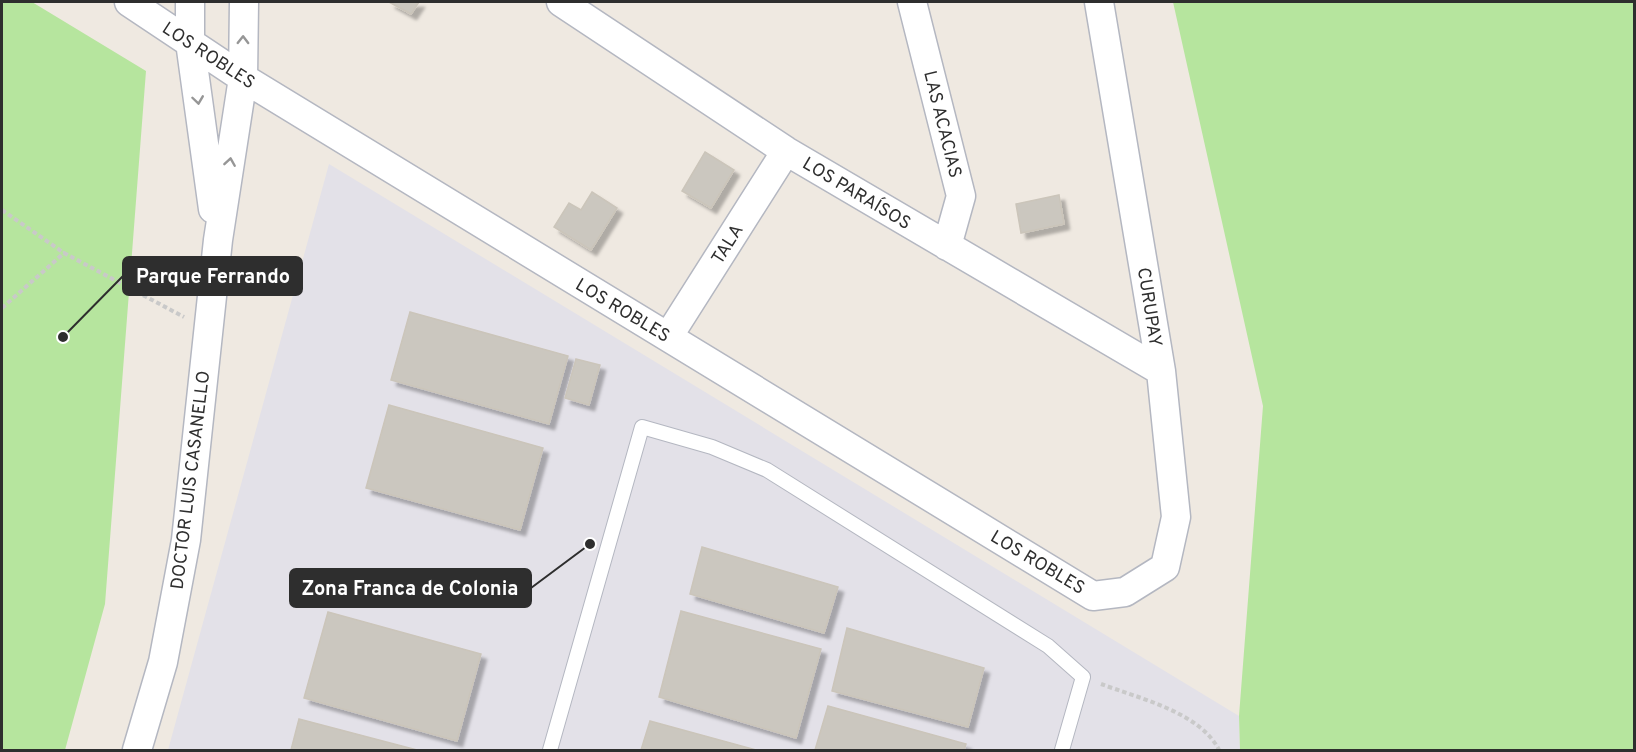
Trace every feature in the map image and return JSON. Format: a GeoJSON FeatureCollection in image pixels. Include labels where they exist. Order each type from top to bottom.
{"type":"FeatureCollection","features":[{"type":"Feature","properties":{"kind":"street","name":"LOS ROBLES"},"geometry":{"type":"LineString","coordinates":[[129,2],[243,78],[1093,596],[1125,592]]}},
{"type":"Feature","properties":{"kind":"street","name":"DOCTOR LUIS CASANELLO"},"geometry":{"type":"LineString","coordinates":[[190,2],[190,42],[218,240]]}},
{"type":"Feature","properties":{"kind":"street","name":"DOCTOR LUIS CASANELLO"},"geometry":{"type":"LineString","coordinates":[[137,750],[163,662],[186,540],[218,240],[243,78],[244,2]]}},
{"type":"Feature","properties":{"kind":"street","name":"LOS PARAÍSOS"},"geometry":{"type":"LineString","coordinates":[[561,2],[786,151],[1161,371]]}},
{"type":"Feature","properties":{"kind":"street","name":"LAS ACACIAS"},"geometry":{"type":"LineString","coordinates":[[912,2],[961,196],[947,246]]}},
{"type":"Feature","properties":{"kind":"street","name":"CURUPAY"},"geometry":{"type":"LineString","coordinates":[[1099,2],[1161,371],[1176,517],[1165,567],[1125,592]]}},
{"type":"Feature","properties":{"kind":"street","name":"TALA"},"geometry":{"type":"LineString","coordinates":[[668,337],[786,151]]}},
{"type":"Feature","properties":{"kind":"lane"},"geometry":{"type":"LineString","coordinates":[[550,750],[642,428],[712,447],[767,471],[1048,645],[1083,677],[1062,750]]}},
{"type":"Feature","properties":{"kind":"path"},"geometry":{"type":"LineString","coordinates":[[2,210],[64,254],[208,330]]}},
{"type":"Feature","properties":{"kind":"path"},"geometry":{"type":"LineString","coordinates":[[2,308],[64,254]]}},
{"type":"Feature","properties":{"kind":"path"},"geometry":{"type":"LineString","coordinates":[[1083,677],[1177,712],[1198,726],[1214,741],[1219,750]]}},
{"type":"Feature","properties":{"kind":"shaded area"},"geometry":{"type":"Polygon","coordinates":[[[329,164],[1239,716],[1240,750],[168,750],[329,164]]]}},
{"type":"Feature","properties":{"kind":"green space"},"geometry":{"type":"Polygon","coordinates":[[[2,2],[32,2],[146,71],[105,604],[65,750],[2,750],[2,2]]]}},
{"type":"Feature","properties":{"kind":"green space"},"geometry":{"type":"Polygon","coordinates":[[[1173,2],[1634,2],[1634,750],[1240,750],[1239,716],[1263,406],[1173,2]]]}},
{"type":"Feature","properties":{"kind":"building"},"geometry":{"type":"Polygon","coordinates":[[[389,2],[419,2],[411,14],[389,2]]]}},
{"type":"Feature","properties":{"kind":"building"},"geometry":{"type":"Polygon","coordinates":[[[705,152],[734,170],[711,208],[682,191],[705,152]]]}},
{"type":"Feature","properties":{"kind":"building"},"geometry":{"type":"Polygon","coordinates":[[[592,192],[617,208],[591,250],[554,227],[569,203],[581,210],[592,192]]]}},
{"type":"Feature","properties":{"kind":"building"},"geometry":{"type":"Polygon","coordinates":[[[1059,195],[1064,224],[1021,233],[1016,204],[1059,195]]]}},
{"type":"Feature","properties":{"kind":"building"},"geometry":{"type":"Polygon","coordinates":[[[410,312],[568,356],[549,424],[391,380],[410,312]]]}},
{"type":"Feature","properties":{"kind":"building"},"geometry":{"type":"Polygon","coordinates":[[[576,359],[600,365],[589,405],[565,398],[576,359]]]}},
{"type":"Feature","properties":{"kind":"building"},"geometry":{"type":"Polygon","coordinates":[[[389,405],[543,448],[520,530],[366,488],[389,405]]]}},
{"type":"Feature","properties":{"kind":"building"},"geometry":{"type":"Polygon","coordinates":[[[702,547],[838,587],[824,633],[690,594],[702,547]]]}},
{"type":"Feature","properties":{"kind":"building"},"geometry":{"type":"Polygon","coordinates":[[[681,611],[821,649],[796,738],[659,697],[681,611]]]}},
{"type":"Feature","properties":{"kind":"building"},"geometry":{"type":"Polygon","coordinates":[[[328,612],[481,654],[457,741],[304,698],[328,612]]]}},
{"type":"Feature","properties":{"kind":"building"},"geometry":{"type":"Polygon","coordinates":[[[847,628],[984,668],[968,727],[832,691],[847,628]]]}},
{"type":"Feature","properties":{"kind":"building"},"geometry":{"type":"Polygon","coordinates":[[[828,706],[966,744],[964,750],[815,750],[828,706]]]}},
{"type":"Feature","properties":{"kind":"building"},"geometry":{"type":"Polygon","coordinates":[[[299,719],[417,750],[291,750],[299,719]]]}},
{"type":"Feature","properties":{"kind":"building"},"geometry":{"type":"Polygon","coordinates":[[[650,721],[756,750],[641,750],[650,721]]]}},
{"type":"Feature","properties":{"kind":"place","name":"Parque Ferrando"},"geometry":{"type":"Point","coordinates":[63,337]}},
{"type":"Feature","properties":{"kind":"place","name":"Zona Franca de Colonia"},"geometry":{"type":"Point","coordinates":[590,544]}}]}
